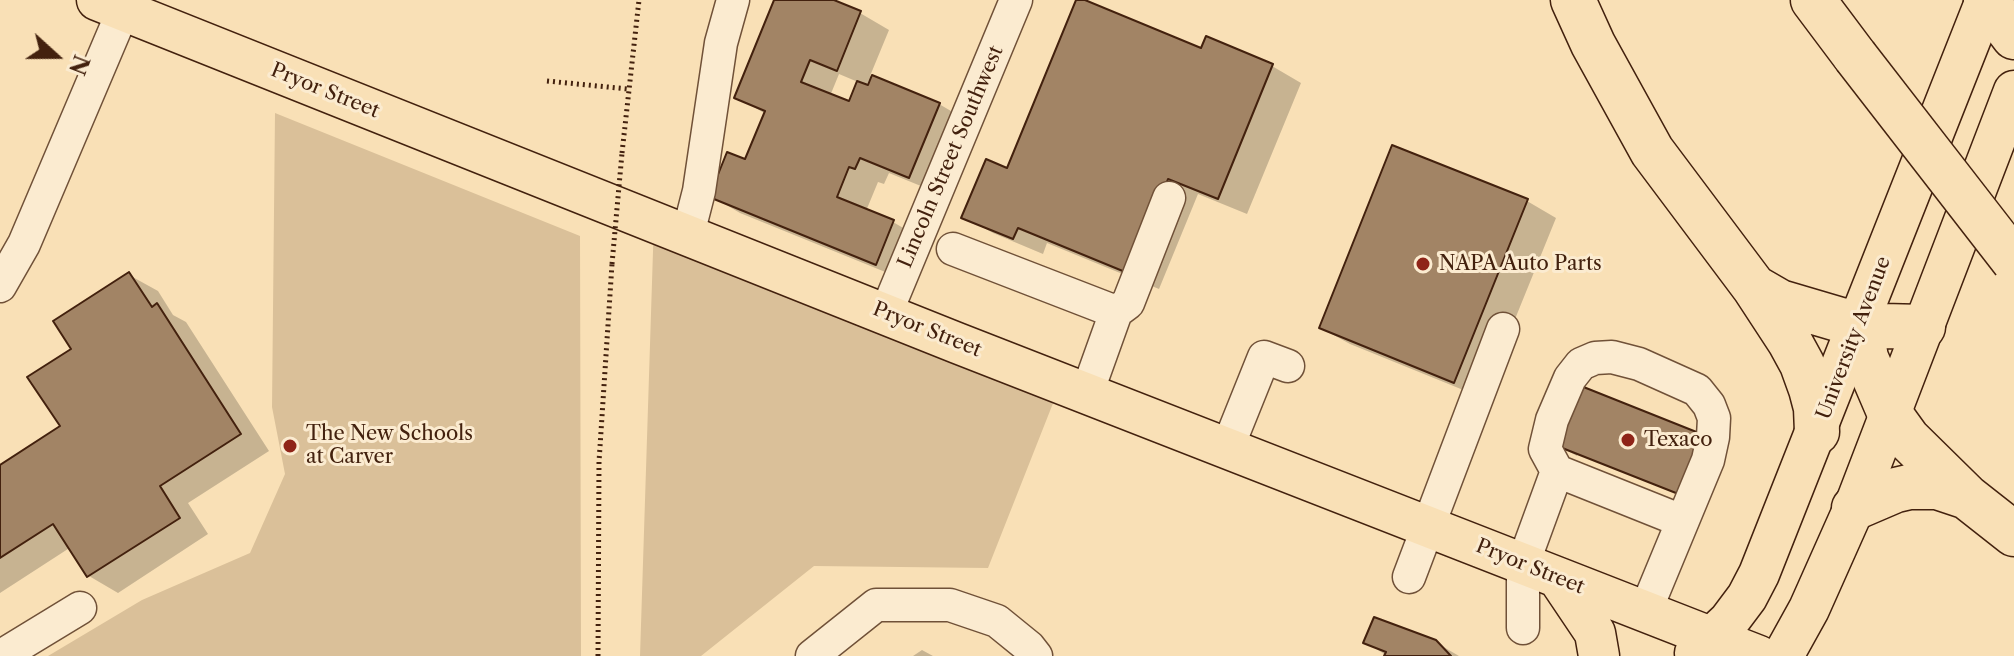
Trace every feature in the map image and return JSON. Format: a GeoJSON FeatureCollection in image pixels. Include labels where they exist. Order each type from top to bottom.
{"type":"FeatureCollection","features":[{"type":"Feature","properties":{"kind":"highway"},"geometry":{"type":"LineString","coordinates":[[1573,0],[1593,44],[1652,151],[1754,287],[1802,364],[1816,408],[1817,432]]}},
{"type":"Feature","properties":{"kind":"highway"},"geometry":{"type":"LineString","coordinates":[[1813,0],[2014,261]]}},
{"type":"Feature","properties":{"kind":"highway"},"geometry":{"type":"LineString","coordinates":[[1986,0],[2014,37]]}},
{"type":"Feature","properties":{"kind":"highway"},"geometry":{"type":"LineString","coordinates":[[1754,287],[1780,302],[1811,313],[1860,324],[1923,327]]}},
{"type":"Feature","properties":{"kind":"highway"},"geometry":{"type":"LineString","coordinates":[[1860,324],[1866,358],[1890,414],[1908,439],[1967,497],[2014,534]]}},
{"type":"Feature","properties":{"kind":"highway"},"geometry":{"type":"LineString","coordinates":[[1854,508],[1880,495],[1909,487],[1937,487],[1967,497]]}},
{"type":"Feature","properties":{"kind":"main road","name":"University Avenue"},"geometry":{"type":"LineString","coordinates":[[1702,647],[1747,597],[1756,581],[1986,0]]}},
{"type":"Feature","properties":{"kind":"main road","name":"Pryor Street"},"geometry":{"type":"LineString","coordinates":[[110,6],[164,13],[688,234],[1645,612],[1702,647],[1759,656]]}},
{"type":"Feature","properties":{"kind":"main road"},"geometry":{"type":"LineString","coordinates":[[1783,656],[1820,587],[1854,508],[2014,91]]}},
{"type":"Feature","properties":{"kind":"main road"},"geometry":{"type":"LineString","coordinates":[[1540,571],[1595,633],[1599,656]]}},
{"type":"Feature","properties":{"kind":"street"},"geometry":{"type":"LineString","coordinates":[[688,234],[699,191],[721,43],[733,0]]}},
{"type":"Feature","properties":{"kind":"street","name":"Lincoln Street Southwest"},"geometry":{"type":"LineString","coordinates":[[886,313],[1016,0]]}},
{"type":"Feature","properties":{"kind":"street"},"geometry":{"type":"LineString","coordinates":[[0,286],[24,244],[110,6]]}},
{"type":"Feature","properties":{"kind":"street"},"geometry":{"type":"LineString","coordinates":[[1087,393],[1116,312],[1128,303],[1169,198]]}},
{"type":"Feature","properties":{"kind":"street"},"geometry":{"type":"LineString","coordinates":[[953,249],[1116,312]]}},
{"type":"Feature","properties":{"kind":"street"},"geometry":{"type":"LineString","coordinates":[[1409,577],[1429,527],[1452,427],[1503,329]]}},
{"type":"Feature","properties":{"kind":"street"},"geometry":{"type":"LineString","coordinates":[[1227,449],[1264,357],[1288,366]]}},
{"type":"Feature","properties":{"kind":"street"},"geometry":{"type":"LineString","coordinates":[[1523,628],[1540,571],[1557,471],[1545,449],[1552,420],[1570,378],[1581,364],[1595,358],[1612,357],[1639,364],[1697,390],[1709,405],[1714,418],[1708,460],[1645,612]]}},
{"type":"Feature","properties":{"kind":"street"},"geometry":{"type":"LineString","coordinates":[[1557,471],[1682,521]]}},
{"type":"Feature","properties":{"kind":"street"},"geometry":{"type":"LineString","coordinates":[[812,656],[876,605],[950,605],[997,621],[1036,656]]}},
{"type":"Feature","properties":{"kind":"street"},"geometry":{"type":"LineString","coordinates":[[1,656],[80,608]]}},
{"type":"Feature","properties":{"kind":"path"},"geometry":{"type":"LineString","coordinates":[[598,656],[599,462],[612,264],[639,0]]}},
{"type":"Feature","properties":{"kind":"path"},"geometry":{"type":"LineString","coordinates":[[547,81],[628,89]]}},
{"type":"Feature","properties":{"kind":"shaded area"},"geometry":{"type":"Polygon","coordinates":[[[275,113],[580,236],[581,656],[48,656],[142,600],[250,553],[285,474],[272,407],[275,113]]]}},
{"type":"Feature","properties":{"kind":"shaded area"},"geometry":{"type":"Polygon","coordinates":[[[654,220],[1061,383],[988,568],[814,566],[701,656],[640,656],[654,220]]]}},
{"type":"Feature","properties":{"kind":"building"},"geometry":{"type":"Polygon","coordinates":[[[774,0],[834,0],[861,11],[837,71],[810,60],[801,82],[849,101],[857,81],[868,85],[872,75],[940,103],[909,178],[860,158],[855,169],[849,167],[837,197],[894,220],[876,265],[709,197],[727,152],[745,159],[765,111],[734,98],[774,0]]]}},
{"type":"Feature","properties":{"kind":"building"},"geometry":{"type":"Polygon","coordinates":[[[1076,0],[1085,0],[1201,48],[1206,36],[1273,64],[1218,199],[1168,179],[1130,274],[1018,228],[1013,239],[961,218],[986,159],[1007,168],[1076,0]]]}},
{"type":"Feature","properties":{"kind":"building","name":"NAPA Auto Parts"},"geometry":{"type":"Polygon","coordinates":[[[1392,145],[1528,199],[1454,383],[1319,328],[1392,145]]]}},
{"type":"Feature","properties":{"kind":"building"},"geometry":{"type":"Polygon","coordinates":[[[129,272],[152,307],[157,303],[241,434],[160,486],[180,518],[87,577],[53,524],[0,558],[0,465],[60,426],[27,377],[71,349],[53,321],[129,272]]]}},
{"type":"Feature","properties":{"kind":"building","name":"Texaco"},"geometry":{"type":"Polygon","coordinates":[[[1576,384],[1704,435],[1681,495],[1552,444],[1576,384]]]}},
{"type":"Feature","properties":{"kind":"building"},"geometry":{"type":"Polygon","coordinates":[[[1374,617],[1436,640],[1451,656],[1384,656],[1386,652],[1363,643],[1374,617]]]}},
{"type":"Feature","properties":{"kind":"place","name":"NAPA Auto Parts"},"geometry":{"type":"Point","coordinates":[1423,264]}},
{"type":"Feature","properties":{"kind":"place","name":"Texaco"},"geometry":{"type":"Point","coordinates":[1628,440]}},
{"type":"Feature","properties":{"kind":"place","name":"The New Schools at Carver"},"geometry":{"type":"Point","coordinates":[290,446]}}]}
